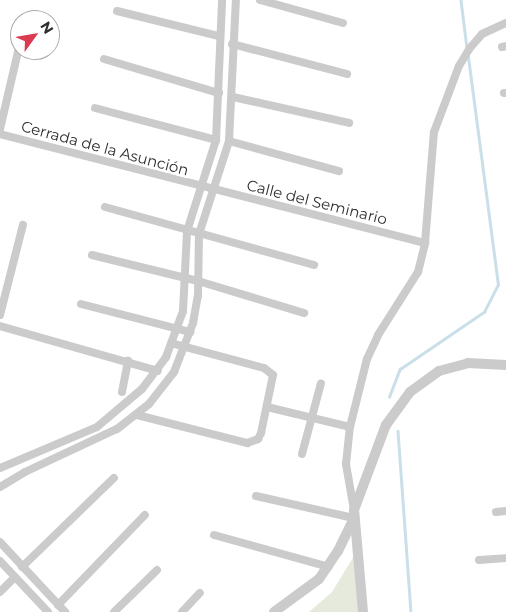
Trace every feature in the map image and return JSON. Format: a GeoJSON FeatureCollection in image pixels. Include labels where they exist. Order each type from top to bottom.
{"type":"FeatureCollection","features":[{"type":"Feature","properties":{"kind":"street"},"geometry":{"type":"LineString","coordinates":[[0,468],[97,427],[125,405],[158,371],[177,329],[185,278],[187,230],[203,188],[216,140],[219,93],[218,36],[222,0]]}},
{"type":"Feature","properties":{"kind":"street"},"geometry":{"type":"LineString","coordinates":[[0,487],[25,472],[98,440],[137,415],[162,388],[186,346],[198,296],[199,234],[216,190],[229,141],[233,97],[232,44],[236,0]]}},
{"type":"Feature","properties":{"kind":"street"},"geometry":{"type":"LineString","coordinates":[[260,0],[343,23]]}},
{"type":"Feature","properties":{"kind":"street"},"geometry":{"type":"LineString","coordinates":[[117,11],[218,36]]}},
{"type":"Feature","properties":{"kind":"street"},"geometry":{"type":"LineString","coordinates":[[363,612],[360,556],[346,464],[350,427],[367,359],[378,335],[418,272],[425,243],[434,132],[459,66],[482,34],[506,23]]}},
{"type":"Feature","properties":{"kind":"street"},"geometry":{"type":"LineString","coordinates":[[232,44],[347,74]]}},
{"type":"Feature","properties":{"kind":"street"},"geometry":{"type":"LineString","coordinates":[[104,59],[219,93]]}},
{"type":"Feature","properties":{"kind":"street"},"geometry":{"type":"LineString","coordinates":[[0,129],[16,60]]}},
{"type":"Feature","properties":{"kind":"street"},"geometry":{"type":"LineString","coordinates":[[233,97],[349,123]]}},
{"type":"Feature","properties":{"kind":"street"},"geometry":{"type":"LineString","coordinates":[[95,108],[216,140]]}},
{"type":"Feature","properties":{"kind":"street","name":"Cerrada de la Asunción"},"geometry":{"type":"LineString","coordinates":[[0,134],[203,188]]}},
{"type":"Feature","properties":{"kind":"street"},"geometry":{"type":"LineString","coordinates":[[229,141],[339,171]]}},
{"type":"Feature","properties":{"kind":"street","name":"Calle del Seminario"},"geometry":{"type":"LineString","coordinates":[[203,188],[425,243]]}},
{"type":"Feature","properties":{"kind":"street"},"geometry":{"type":"LineString","coordinates":[[105,207],[314,265]]}},
{"type":"Feature","properties":{"kind":"street"},"geometry":{"type":"LineString","coordinates":[[0,315],[23,225]]}},
{"type":"Feature","properties":{"kind":"street"},"geometry":{"type":"LineString","coordinates":[[92,255],[198,281],[304,313]]}},
{"type":"Feature","properties":{"kind":"street"},"geometry":{"type":"LineString","coordinates":[[81,304],[190,332]]}},
{"type":"Feature","properties":{"kind":"street"},"geometry":{"type":"LineString","coordinates":[[0,326],[158,371]]}},
{"type":"Feature","properties":{"kind":"street"},"geometry":{"type":"LineString","coordinates":[[137,415],[247,443],[258,439],[273,382],[268,371],[171,343]]}},
{"type":"Feature","properties":{"kind":"street"},"geometry":{"type":"LineString","coordinates":[[122,392],[128,361]]}},
{"type":"Feature","properties":{"kind":"street"},"geometry":{"type":"LineString","coordinates":[[274,612],[307,590],[329,567],[354,514],[386,425],[410,392],[439,371],[457,364],[483,362],[506,365]]}},
{"type":"Feature","properties":{"kind":"street"},"geometry":{"type":"LineString","coordinates":[[302,454],[321,383]]}},
{"type":"Feature","properties":{"kind":"street"},"geometry":{"type":"LineString","coordinates":[[266,407],[350,427]]}},
{"type":"Feature","properties":{"kind":"street"},"geometry":{"type":"LineString","coordinates":[[22,566],[114,478]]}},
{"type":"Feature","properties":{"kind":"street"},"geometry":{"type":"LineString","coordinates":[[256,496],[354,514]]}},
{"type":"Feature","properties":{"kind":"street"},"geometry":{"type":"LineString","coordinates":[[496,512],[506,511]]}},
{"type":"Feature","properties":{"kind":"street"},"geometry":{"type":"LineString","coordinates":[[58,605],[145,515]]}},
{"type":"Feature","properties":{"kind":"street"},"geometry":{"type":"LineString","coordinates":[[214,535],[329,567]]}},
{"type":"Feature","properties":{"kind":"street"},"geometry":{"type":"LineString","coordinates":[[0,542],[65,612]]}},
{"type":"Feature","properties":{"kind":"street"},"geometry":{"type":"LineString","coordinates":[[480,560],[506,558]]}},
{"type":"Feature","properties":{"kind":"street"},"geometry":{"type":"LineString","coordinates":[[0,561],[48,612]]}},
{"type":"Feature","properties":{"kind":"street"},"geometry":{"type":"LineString","coordinates":[[114,612],[157,570]]}},
{"type":"Feature","properties":{"kind":"street"},"geometry":{"type":"LineString","coordinates":[[0,592],[15,577]]}},
{"type":"Feature","properties":{"kind":"street"},"geometry":{"type":"LineString","coordinates":[[182,612],[200,593]]}},
{"type":"Feature","properties":{"kind":"shaded area"},"geometry":{"type":"Polygon","coordinates":[[[354,556],[364,612],[309,612],[332,592],[354,556]]]}},
{"type":"Feature","properties":{"kind":"waterway"},"geometry":{"type":"LineString","coordinates":[[461,0],[467,48]]}},
{"type":"Feature","properties":{"kind":"waterway"},"geometry":{"type":"LineString","coordinates":[[389,397],[400,369],[484,312],[498,285],[468,56]]}},
{"type":"Feature","properties":{"kind":"waterway"},"geometry":{"type":"LineString","coordinates":[[398,431],[411,612]]}}]}
